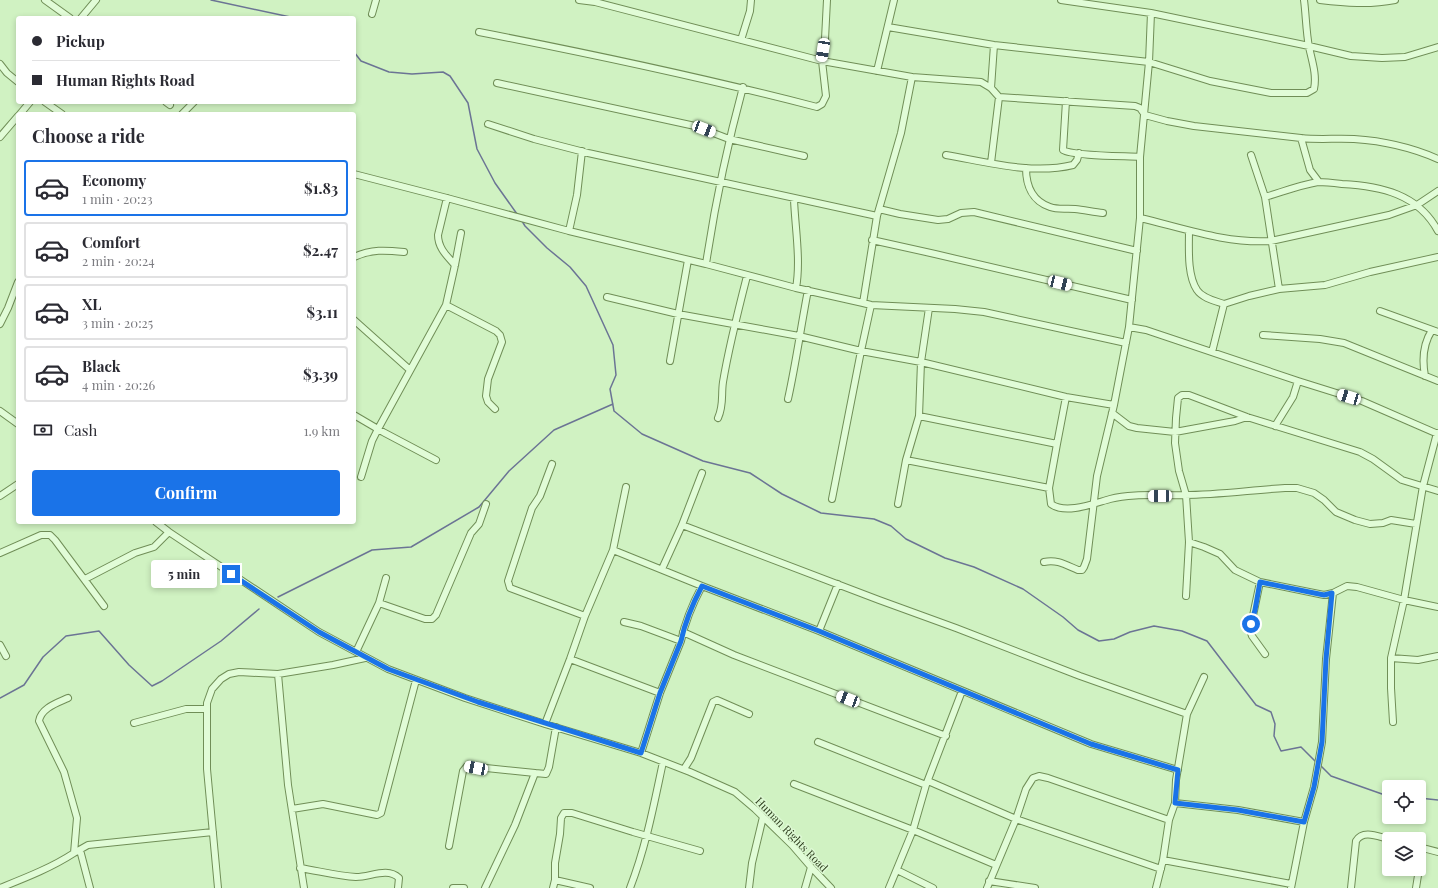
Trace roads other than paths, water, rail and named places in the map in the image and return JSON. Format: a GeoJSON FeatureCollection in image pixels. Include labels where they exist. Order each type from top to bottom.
{"type":"FeatureCollection","features":[{"type":"Feature","properties":{"kind":"street"},"geometry":{"type":"LineString","coordinates":[[45,0],[66,16]]}},
{"type":"Feature","properties":{"kind":"street"},"geometry":{"type":"LineString","coordinates":[[83,16],[96,0]]}},
{"type":"Feature","properties":{"kind":"street"},"geometry":{"type":"LineString","coordinates":[[372,14],[376,0]]}},
{"type":"Feature","properties":{"kind":"street"},"geometry":{"type":"LineString","coordinates":[[579,0],[595,2],[663,21],[822,61],[912,77],[981,82],[990,88],[998,97],[1135,106],[1140,108],[1145,115],[1166,121],[1194,126],[1322,140],[1354,139],[1388,143],[1418,150],[1438,159]]}},
{"type":"Feature","properties":{"kind":"street"},"geometry":{"type":"LineString","coordinates":[[741,40],[750,11],[751,0]]}},
{"type":"Feature","properties":{"kind":"street"},"geometry":{"type":"LineString","coordinates":[[479,32],[613,58],[817,106],[822,104],[826,96],[822,61],[827,0]]}},
{"type":"Feature","properties":{"kind":"street"},"geometry":{"type":"LineString","coordinates":[[877,71],[894,0]]}},
{"type":"Feature","properties":{"kind":"street"},"geometry":{"type":"LineString","coordinates":[[1061,0],[1151,13],[1351,56],[1382,58],[1405,57],[1438,47]]}},
{"type":"Feature","properties":{"kind":"street"},"geometry":{"type":"LineString","coordinates":[[888,27],[994,44],[1149,62],[1210,81],[1237,87],[1271,93],[1307,93],[1314,89],[1315,85],[1314,67],[1309,46],[1304,0]]}},
{"type":"Feature","properties":{"kind":"street"},"geometry":{"type":"LineString","coordinates":[[1320,0],[1368,3],[1395,0]]}},
{"type":"Feature","properties":{"kind":"street"},"geometry":{"type":"LineString","coordinates":[[1044,562],[1052,560],[1058,561],[1078,570],[1082,570],[1087,559],[1093,505],[1103,448],[1114,405],[1129,327],[1140,218],[1140,157],[1145,115],[1151,13]]}},
{"type":"Feature","properties":{"kind":"street"},"geometry":{"type":"LineString","coordinates":[[990,88],[994,44]]}},
{"type":"Feature","properties":{"kind":"street"},"geometry":{"type":"LineString","coordinates":[[0,64],[7,73],[16,80]]}},
{"type":"Feature","properties":{"kind":"street"},"geometry":{"type":"LineString","coordinates":[[863,303],[877,216],[901,133],[912,77]]}},
{"type":"Feature","properties":{"kind":"street"},"geometry":{"type":"LineString","coordinates":[[497,83],[695,126],[729,139],[804,156]]}},
{"type":"Feature","properties":{"kind":"street"},"geometry":{"type":"LineString","coordinates":[[706,264],[715,204],[729,139],[743,88]]}},
{"type":"Feature","properties":{"kind":"street"},"geometry":{"type":"LineString","coordinates":[[992,163],[998,97]]}},
{"type":"Feature","properties":{"kind":"street"},"geometry":{"type":"LineString","coordinates":[[1066,101],[1063,150],[1067,152],[1140,157]]}},
{"type":"Feature","properties":{"kind":"street"},"geometry":{"type":"LineString","coordinates":[[22,112],[28,104]]}},
{"type":"Feature","properties":{"kind":"street"},"geometry":{"type":"LineString","coordinates":[[47,104],[59,112]]}},
{"type":"Feature","properties":{"kind":"street"},"geometry":{"type":"LineString","coordinates":[[184,112],[192,104]]}},
{"type":"Feature","properties":{"kind":"street"},"geometry":{"type":"LineString","coordinates":[[0,137],[16,118]]}},
{"type":"Feature","properties":{"kind":"street"},"geometry":{"type":"LineString","coordinates":[[488,124],[534,139],[582,151],[720,183],[877,216]]}},
{"type":"Feature","properties":{"kind":"street"},"geometry":{"type":"LineString","coordinates":[[1301,138],[1310,170],[1318,182]]}},
{"type":"Feature","properties":{"kind":"street"},"geometry":{"type":"LineString","coordinates":[[570,231],[577,195],[582,151]]}},
{"type":"Feature","properties":{"kind":"street"},"geometry":{"type":"LineString","coordinates":[[946,155],[1026,168],[1060,168],[1073,165],[1077,160],[1079,153]]}},
{"type":"Feature","properties":{"kind":"street"},"geometry":{"type":"LineString","coordinates":[[1251,155],[1264,197],[1279,289]]}},
{"type":"Feature","properties":{"kind":"street"},"geometry":{"type":"LineString","coordinates":[[1026,168],[1028,187],[1032,195],[1043,204],[1050,207],[1103,213]]}},
{"type":"Feature","properties":{"kind":"street"},"geometry":{"type":"LineString","coordinates":[[356,175],[570,231],[706,264],[747,276],[871,305],[955,309],[984,312],[1126,343]]}},
{"type":"Feature","properties":{"kind":"street"},"geometry":{"type":"LineString","coordinates":[[1264,197],[1318,182],[1355,184],[1385,189],[1399,194],[1417,205],[1438,231]]}},
{"type":"Feature","properties":{"kind":"street"},"geometry":{"type":"LineString","coordinates":[[1140,218],[1179,227],[1189,231],[1255,242],[1271,241],[1389,215],[1417,205],[1438,191]]}},
{"type":"Feature","properties":{"kind":"street"},"geometry":{"type":"LineString","coordinates":[[447,198],[438,235],[438,241],[440,248],[455,265]]}},
{"type":"Feature","properties":{"kind":"street"},"geometry":{"type":"LineString","coordinates":[[794,199],[797,232],[796,288]]}},
{"type":"Feature","properties":{"kind":"street"},"geometry":{"type":"LineString","coordinates":[[879,209],[938,220],[961,213],[974,212],[1137,251]]}},
{"type":"Feature","properties":{"kind":"street"},"geometry":{"type":"LineString","coordinates":[[1189,231],[1190,263],[1197,290],[1208,299],[1224,304],[1279,289],[1325,285],[1370,272],[1438,257]]}},
{"type":"Feature","properties":{"kind":"street"},"geometry":{"type":"LineString","coordinates":[[361,477],[372,441],[446,305],[461,233]]}},
{"type":"Feature","properties":{"kind":"street"},"geometry":{"type":"LineString","coordinates":[[872,240],[1132,300]]}},
{"type":"Feature","properties":{"kind":"street"},"geometry":{"type":"LineString","coordinates":[[356,256],[384,250],[404,252]]}},
{"type":"Feature","properties":{"kind":"street"},"geometry":{"type":"LineString","coordinates":[[670,361],[688,260]]}},
{"type":"Feature","properties":{"kind":"street"},"geometry":{"type":"LineString","coordinates":[[718,418],[722,409],[723,383],[747,276]]}},
{"type":"Feature","properties":{"kind":"street"},"geometry":{"type":"LineString","coordinates":[[0,324],[16,287]]}},
{"type":"Feature","properties":{"kind":"street"},"geometry":{"type":"LineString","coordinates":[[788,399],[794,374],[799,336],[808,290]]}},
{"type":"Feature","properties":{"kind":"street"},"geometry":{"type":"LineString","coordinates":[[607,297],[678,314],[799,336],[861,351],[921,362],[1066,397],[1114,405]]}},
{"type":"Feature","properties":{"kind":"street"},"geometry":{"type":"LineString","coordinates":[[1212,352],[1224,304]]}},
{"type":"Feature","properties":{"kind":"street"},"geometry":{"type":"LineString","coordinates":[[446,305],[496,331],[500,335],[502,342],[488,379],[486,390],[488,402],[495,409]]}},
{"type":"Feature","properties":{"kind":"street"},"geometry":{"type":"LineString","coordinates":[[832,499],[871,305]]}},
{"type":"Feature","properties":{"kind":"street"},"geometry":{"type":"LineString","coordinates":[[898,504],[906,460],[919,416],[921,362],[929,308]]}},
{"type":"Feature","properties":{"kind":"street"},"geometry":{"type":"LineString","coordinates":[[1380,311],[1435,331],[1428,337],[1424,347],[1423,364],[1425,376]]}},
{"type":"Feature","properties":{"kind":"street"},"geometry":{"type":"LineString","coordinates":[[356,322],[410,370]]}},
{"type":"Feature","properties":{"kind":"street"},"geometry":{"type":"LineString","coordinates":[[1129,327],[1146,330],[1362,401],[1438,433],[1423,486],[1404,600],[1391,658],[1393,722]]}},
{"type":"Feature","properties":{"kind":"street"},"geometry":{"type":"LineString","coordinates":[[1263,334],[1320,339],[1344,343],[1438,381]]}},
{"type":"Feature","properties":{"kind":"street"},"geometry":{"type":"LineString","coordinates":[[1275,426],[1293,397],[1298,381]]}},
{"type":"Feature","properties":{"kind":"street"},"geometry":{"type":"LineString","coordinates":[[1186,596],[1189,542],[1186,495],[1179,471],[1175,432],[1178,398],[1182,395],[1189,395],[1247,417],[1360,452],[1373,459],[1402,480],[1438,491]]}},
{"type":"Feature","properties":{"kind":"street"},"geometry":{"type":"LineString","coordinates":[[1066,397],[1049,488],[1051,504],[1055,507],[1065,509],[1093,505],[1111,498],[1134,496],[1186,495],[1297,488],[1314,493],[1324,500],[1336,512],[1355,520],[1370,524],[1383,523],[1391,520],[1403,520],[1416,524]]}},
{"type":"Feature","properties":{"kind":"street"},"geometry":{"type":"LineString","coordinates":[[0,411],[16,423]]}},
{"type":"Feature","properties":{"kind":"street"},"geometry":{"type":"LineString","coordinates":[[1112,413],[1129,426],[1175,432],[1235,421],[1247,417]]}},
{"type":"Feature","properties":{"kind":"street"},"geometry":{"type":"LineString","coordinates":[[356,416],[436,460]]}},
{"type":"Feature","properties":{"kind":"street"},"geometry":{"type":"LineString","coordinates":[[919,416],[1057,444]]}},
{"type":"Feature","properties":{"kind":"street"},"geometry":{"type":"LineString","coordinates":[[906,460],[1049,488]]}},
{"type":"Feature","properties":{"kind":"street"},"geometry":{"type":"LineString","coordinates":[[552,464],[540,496],[532,508],[508,585],[510,588],[585,616]]}},
{"type":"Feature","properties":{"kind":"street"},"geometry":{"type":"LineString","coordinates":[[662,569],[682,525],[702,474]]}},
{"type":"Feature","properties":{"kind":"street"},"geometry":{"type":"LineString","coordinates":[[0,496],[16,485]]}},
{"type":"Feature","properties":{"kind":"street"},"geometry":{"type":"LineString","coordinates":[[545,724],[585,616],[613,550],[626,488]]}},
{"type":"Feature","properties":{"kind":"street"},"geometry":{"type":"LineString","coordinates":[[379,602],[426,619],[432,619],[436,615],[471,533],[479,524],[486,504]]}},
{"type":"Feature","properties":{"kind":"street","name":"Human Rights Road"},"geometry":{"type":"LineString","coordinates":[[159,524],[319,632],[388,669],[545,724],[641,753],[684,769],[735,792],[792,845],[831,888]]}},
{"type":"Feature","properties":{"kind":"street"},"geometry":{"type":"LineString","coordinates":[[682,525],[1080,676],[1187,714]]}},
{"type":"Feature","properties":{"kind":"street"},"geometry":{"type":"LineString","coordinates":[[85,579],[135,553],[154,547],[169,532]]}},
{"type":"Feature","properties":{"kind":"street"},"geometry":{"type":"LineString","coordinates":[[0,553],[41,535],[50,535],[85,579],[104,606]]}},
{"type":"Feature","properties":{"kind":"street"},"geometry":{"type":"LineString","coordinates":[[1189,542],[1204,546],[1220,554],[1235,570],[1260,582],[1324,595],[1347,586],[1357,587],[1404,600],[1438,607]]}},
{"type":"Feature","properties":{"kind":"street"},"geometry":{"type":"LineString","coordinates":[[613,550],[819,631],[1091,744],[1178,770]]}},
{"type":"Feature","properties":{"kind":"street"},"geometry":{"type":"LineString","coordinates":[[356,652],[379,602],[386,578]]}},
{"type":"Feature","properties":{"kind":"street"},"geometry":{"type":"LineString","coordinates":[[1260,582],[1250,630],[1252,636],[1265,654]]}},
{"type":"Feature","properties":{"kind":"street"},"geometry":{"type":"LineString","coordinates":[[819,631],[838,584]]}},
{"type":"Feature","properties":{"kind":"street"},"geometry":{"type":"LineString","coordinates":[[641,753],[660,693],[681,641],[696,596],[702,586]]}},
{"type":"Feature","properties":{"kind":"street"},"geometry":{"type":"LineString","coordinates":[[1163,860],[1291,886],[1304,822],[1314,787],[1322,742],[1326,659],[1332,593]]}},
{"type":"Feature","properties":{"kind":"street"},"geometry":{"type":"LineString","coordinates":[[624,622],[641,626],[681,641]]}},
{"type":"Feature","properties":{"kind":"street"},"geometry":{"type":"LineString","coordinates":[[683,632],[734,655],[946,736]]}},
{"type":"Feature","properties":{"kind":"street"},"geometry":{"type":"LineString","coordinates":[[0,646],[6,656]]}},
{"type":"Feature","properties":{"kind":"street"},"geometry":{"type":"LineString","coordinates":[[1391,658],[1418,660],[1438,656]]}},
{"type":"Feature","properties":{"kind":"street"},"geometry":{"type":"LineString","coordinates":[[218,888],[207,769],[207,703],[212,689],[221,679],[229,674],[239,672],[278,674],[365,658]]}},
{"type":"Feature","properties":{"kind":"street"},"geometry":{"type":"LineString","coordinates":[[570,659],[660,693]]}},
{"type":"Feature","properties":{"kind":"street"},"geometry":{"type":"LineString","coordinates":[[278,674],[292,809],[304,888]]}},
{"type":"Feature","properties":{"kind":"street"},"geometry":{"type":"LineString","coordinates":[[1156,888],[1163,860],[1169,820],[1175,803],[1178,770],[1187,714],[1204,677]]}},
{"type":"Feature","properties":{"kind":"street"},"geometry":{"type":"LineString","coordinates":[[292,809],[323,804],[377,815],[381,813],[416,680]]}},
{"type":"Feature","properties":{"kind":"street"},"geometry":{"type":"LineString","coordinates":[[889,888],[913,830],[927,783],[962,691]]}},
{"type":"Feature","properties":{"kind":"street"},"geometry":{"type":"LineString","coordinates":[[68,698],[46,709],[40,716],[39,721],[64,772],[77,818],[77,851],[90,888]]}},
{"type":"Feature","properties":{"kind":"street"},"geometry":{"type":"LineString","coordinates":[[684,769],[691,758],[714,702],[717,700],[749,714]]}},
{"type":"Feature","properties":{"kind":"street"},"geometry":{"type":"LineString","coordinates":[[134,723],[186,709],[207,709]]}},
{"type":"Feature","properties":{"kind":"street"},"geometry":{"type":"LineString","coordinates":[[449,846],[463,771],[467,766],[546,774],[550,767],[556,727]]}},
{"type":"Feature","properties":{"kind":"street"},"geometry":{"type":"LineString","coordinates":[[818,742],[927,783],[1016,819],[1161,869]]}},
{"type":"Feature","properties":{"kind":"street"},"geometry":{"type":"LineString","coordinates":[[630,888],[647,836],[663,762]]}},
{"type":"Feature","properties":{"kind":"street"},"geometry":{"type":"LineString","coordinates":[[486,888],[515,825],[534,773]]}},
{"type":"Feature","properties":{"kind":"street"},"geometry":{"type":"LineString","coordinates":[[987,888],[1016,819],[1029,783],[1033,778],[1039,776],[1048,778],[1169,820]]}},
{"type":"Feature","properties":{"kind":"street"},"geometry":{"type":"LineString","coordinates":[[794,784],[913,830],[996,865]]}},
{"type":"Feature","properties":{"kind":"street"},"geometry":{"type":"LineString","coordinates":[[1175,803],[1238,810],[1304,822]]}},
{"type":"Feature","properties":{"kind":"street"},"geometry":{"type":"LineString","coordinates":[[553,888],[561,818],[564,813],[572,813],[700,851]]}},
{"type":"Feature","properties":{"kind":"street"},"geometry":{"type":"LineString","coordinates":[[750,888],[752,863],[763,818]]}},
{"type":"Feature","properties":{"kind":"street"},"geometry":{"type":"LineString","coordinates":[[0,888],[37,873],[88,845],[213,832]]}},
{"type":"Feature","properties":{"kind":"street"},"geometry":{"type":"LineString","coordinates":[[1353,888],[1356,841],[1362,835],[1368,834],[1382,837]]}},
{"type":"Feature","properties":{"kind":"street"},"geometry":{"type":"LineString","coordinates":[[1426,848],[1438,852]]}},
{"type":"Feature","properties":{"kind":"street"},"geometry":{"type":"LineString","coordinates":[[805,888],[811,867]]}},
{"type":"Feature","properties":{"kind":"street"},"geometry":{"type":"LineString","coordinates":[[300,868],[356,877],[376,873],[395,874],[399,878],[398,888]]}},
{"type":"Feature","properties":{"kind":"street"},"geometry":{"type":"LineString","coordinates":[[897,870],[933,888]]}},
{"type":"Feature","properties":{"kind":"street"},"geometry":{"type":"LineString","coordinates":[[1416,888],[1418,876]]}},
{"type":"Feature","properties":{"kind":"street"},"geometry":{"type":"LineString","coordinates":[[555,880],[590,888]]}},
{"type":"Feature","properties":{"kind":"street"},"geometry":{"type":"LineString","coordinates":[[990,881],[1035,888]]}},
{"type":"Feature","properties":{"kind":"street"},"geometry":{"type":"LineString","coordinates":[[453,888],[464,888]]}},
{"type":"Feature","properties":{"kind":"waterway"},"geometry":{"type":"LineString","coordinates":[[211,0],[286,16]]}},
{"type":"Feature","properties":{"kind":"waterway"},"geometry":{"type":"LineString","coordinates":[[356,55],[361,61],[389,72],[412,74],[443,72],[450,76],[468,103],[477,149],[495,183],[517,214]]}},
{"type":"Feature","properties":{"kind":"waterway"},"geometry":{"type":"LineString","coordinates":[[522,221],[547,248],[570,267],[586,286],[613,345],[616,375],[610,389],[614,411],[642,434],[703,461],[750,473],[782,494],[821,513],[874,519],[891,526],[906,539],[945,558],[974,567],[1023,589],[1063,617],[1078,630],[1099,641],[1114,639],[1130,632],[1154,626],[1182,631],[1207,641],[1256,705],[1271,712],[1275,724],[1274,736],[1281,751],[1301,747],[1316,762]]}},
{"type":"Feature","properties":{"kind":"waterway"},"geometry":{"type":"LineString","coordinates":[[278,597],[372,550],[411,547],[479,507],[509,471],[554,430],[613,404]]}},
{"type":"Feature","properties":{"kind":"waterway"},"geometry":{"type":"LineString","coordinates":[[0,698],[24,685],[43,657],[66,636],[99,631],[129,665],[152,686],[162,681],[221,641],[259,609]]}},
{"type":"Feature","properties":{"kind":"waterway"},"geometry":{"type":"LineString","coordinates":[[1321,766],[1331,776],[1382,794]]}},
{"type":"Feature","properties":{"kind":"waterway"},"geometry":{"type":"LineString","coordinates":[[1426,799],[1438,800]]}}]}
